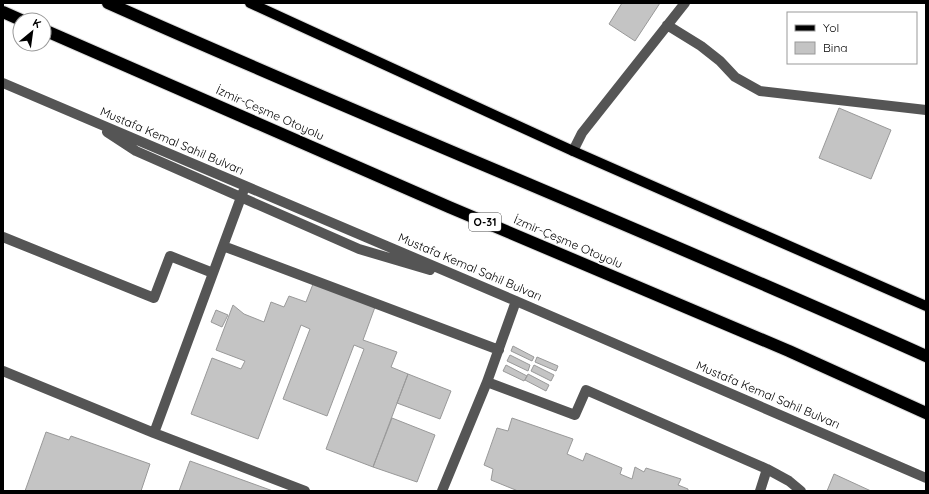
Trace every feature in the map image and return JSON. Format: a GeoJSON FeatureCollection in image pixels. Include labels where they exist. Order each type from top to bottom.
{"type":"FeatureCollection","features":[{"type":"Feature","properties":{"kind":"highway"},"geometry":{"type":"LineString","coordinates":[[108,3],[447,150],[804,302],[926,356]]}},
{"type":"Feature","properties":{"kind":"highway","name":"İzmir-Çeşme Otoyolu"},"geometry":{"type":"LineString","coordinates":[[52,33],[442,204],[789,351],[926,412]]}},
{"type":"Feature","properties":{"kind":"main road"},"geometry":{"type":"LineString","coordinates":[[250,3],[573,151],[624,172],[926,306]]}},
{"type":"Feature","properties":{"kind":"street"},"geometry":{"type":"LineString","coordinates":[[573,151],[582,133],[685,3]]}},
{"type":"Feature","properties":{"kind":"street"},"geometry":{"type":"LineString","coordinates":[[667,25],[701,46],[720,61],[735,77],[760,91],[926,110]]}},
{"type":"Feature","properties":{"kind":"street","name":"Mustafa Kemal Sahil Bulvarı"},"geometry":{"type":"LineString","coordinates":[[3,83],[464,278],[926,478]]}},
{"type":"Feature","properties":{"kind":"street"},"geometry":{"type":"LineString","coordinates":[[82,116],[136,151],[359,249],[422,268],[464,278]]}},
{"type":"Feature","properties":{"kind":"street"},"geometry":{"type":"LineString","coordinates":[[154,433],[245,186]]}},
{"type":"Feature","properties":{"kind":"street"},"geometry":{"type":"LineString","coordinates":[[3,237],[154,298],[170,256],[213,273]]}},
{"type":"Feature","properties":{"kind":"street"},"geometry":{"type":"LineString","coordinates":[[223,246],[499,350]]}},
{"type":"Feature","properties":{"kind":"street"},"geometry":{"type":"LineString","coordinates":[[442,491],[487,382],[516,301]]}},
{"type":"Feature","properties":{"kind":"street"},"geometry":{"type":"LineString","coordinates":[[3,371],[154,433],[305,491]]}},
{"type":"Feature","properties":{"kind":"street"},"geometry":{"type":"LineString","coordinates":[[487,382],[575,415],[586,390],[767,469],[789,481],[801,491]]}},
{"type":"Feature","properties":{"kind":"street"},"geometry":{"type":"LineString","coordinates":[[760,491],[767,469]]}},
{"type":"Feature","properties":{"kind":"building"},"geometry":{"type":"Polygon","coordinates":[[[622,3],[660,3],[635,41],[609,24],[622,3]]]}},
{"type":"Feature","properties":{"kind":"building"},"geometry":{"type":"Polygon","coordinates":[[[839,108],[891,130],[871,179],[819,158],[839,108]]]}},
{"type":"Feature","properties":{"kind":"building"},"geometry":{"type":"Polygon","coordinates":[[[313,284],[375,307],[363,340],[397,352],[391,367],[408,374],[373,467],[326,449],[364,349],[354,345],[327,416],[283,399],[310,329],[301,325],[258,439],[191,414],[212,358],[241,369],[245,361],[216,350],[233,305],[244,314],[264,322],[271,302],[284,307],[289,296],[306,302],[313,284]]]}},
{"type":"Feature","properties":{"kind":"building"},"geometry":{"type":"Polygon","coordinates":[[[216,310],[228,315],[222,327],[211,322],[216,310]]]}},
{"type":"Feature","properties":{"kind":"building"},"geometry":{"type":"Polygon","coordinates":[[[513,346],[534,357],[532,361],[511,351],[513,346]]]}},
{"type":"Feature","properties":{"kind":"building"},"geometry":{"type":"Polygon","coordinates":[[[510,355],[530,365],[528,371],[507,361],[510,355]]]}},
{"type":"Feature","properties":{"kind":"building"},"geometry":{"type":"Polygon","coordinates":[[[537,357],[558,366],[556,371],[535,362],[537,357]]]}},
{"type":"Feature","properties":{"kind":"building"},"geometry":{"type":"Polygon","coordinates":[[[506,365],[527,376],[524,381],[503,371],[506,365]]]}},
{"type":"Feature","properties":{"kind":"building"},"geometry":{"type":"Polygon","coordinates":[[[534,365],[554,375],[551,381],[531,371],[534,365]]]}},
{"type":"Feature","properties":{"kind":"building"},"geometry":{"type":"Polygon","coordinates":[[[408,374],[451,391],[440,419],[397,403],[408,374]]]}},
{"type":"Feature","properties":{"kind":"building"},"geometry":{"type":"Polygon","coordinates":[[[528,374],[549,385],[546,391],[525,380],[528,374]]]}},
{"type":"Feature","properties":{"kind":"building"},"geometry":{"type":"Polygon","coordinates":[[[392,418],[435,435],[417,482],[373,467],[392,418]]]}},
{"type":"Feature","properties":{"kind":"building"},"geometry":{"type":"Polygon","coordinates":[[[512,418],[573,439],[567,454],[583,461],[586,453],[622,468],[620,474],[632,479],[635,467],[644,472],[646,468],[681,479],[678,485],[688,489],[688,491],[518,491],[491,480],[493,469],[484,465],[497,428],[508,431],[512,418]]]}},
{"type":"Feature","properties":{"kind":"building"},"geometry":{"type":"Polygon","coordinates":[[[46,432],[69,440],[71,436],[150,464],[141,491],[25,491],[46,432]]]}},
{"type":"Feature","properties":{"kind":"building"},"geometry":{"type":"Polygon","coordinates":[[[190,461],[273,491],[179,491],[190,461]]]}},
{"type":"Feature","properties":{"kind":"building"},"geometry":{"type":"Polygon","coordinates":[[[834,474],[871,491],[827,491],[834,474]]]}}]}
